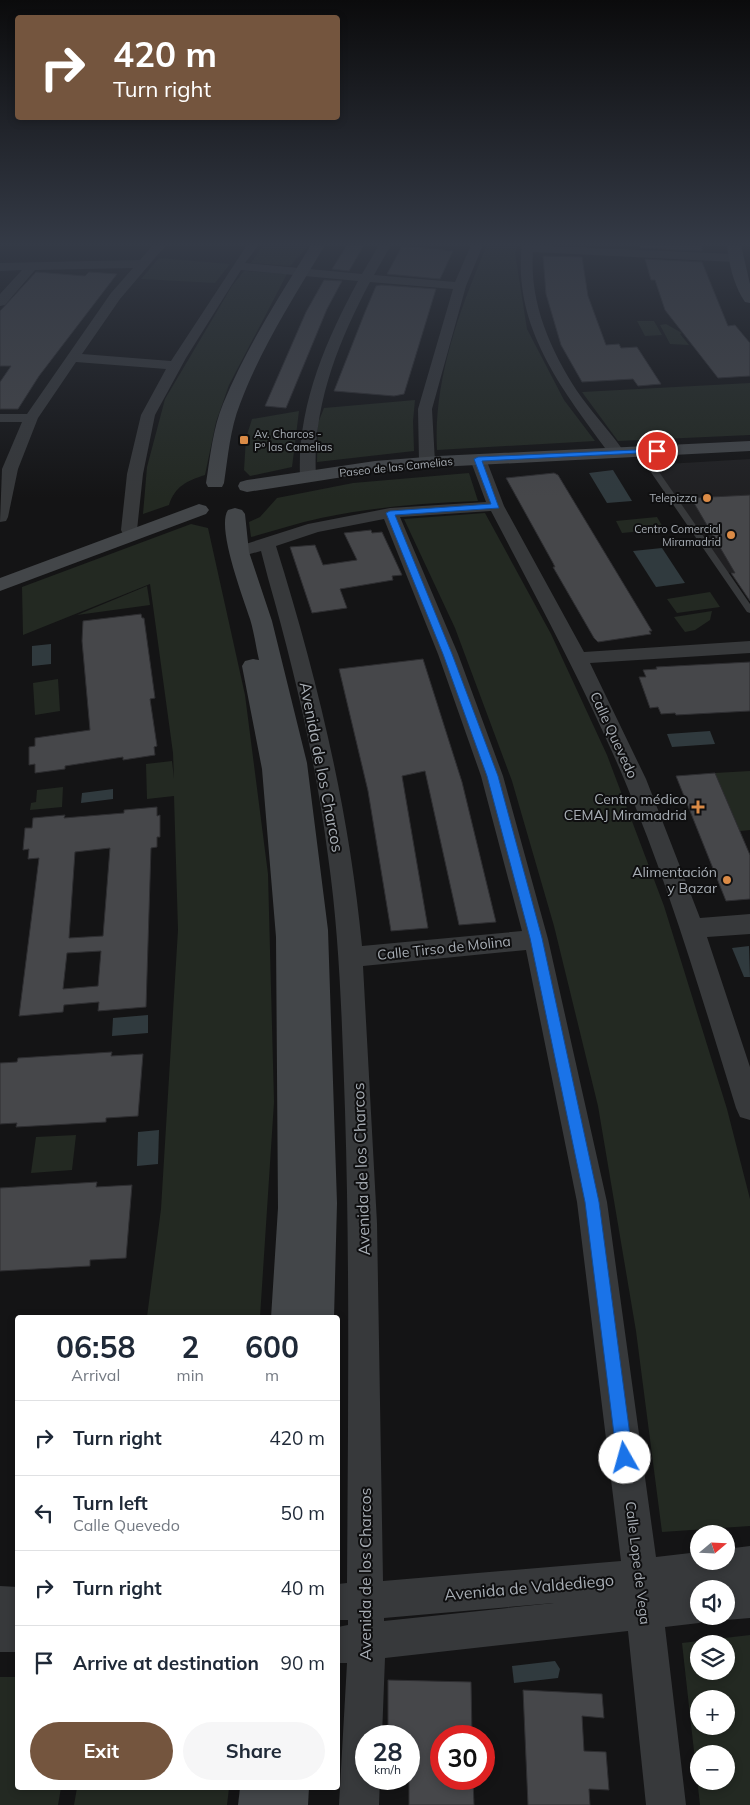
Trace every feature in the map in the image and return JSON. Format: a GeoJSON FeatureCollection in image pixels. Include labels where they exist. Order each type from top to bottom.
{"type":"FeatureCollection","features":[{"type":"Feature","properties":{"kind":"street"},"geometry":{"type":"LineString","coordinates":[[0,517],[10,468],[31,418],[92,329]]}},
{"type":"Feature","properties":{"kind":"street"},"geometry":{"type":"LineString","coordinates":[[129,530],[135,474],[148,415],[175,365],[197,329]]}},
{"type":"Feature","properties":{"kind":"street","name":"Avenida de los Charcos"},"geometry":{"type":"LineString","coordinates":[[279,329],[243,406],[229,464],[225,498],[224,556],[253,664],[274,769],[290,937],[295,1208],[289,1315]]}},
{"type":"Feature","properties":{"kind":"street"},"geometry":{"type":"LineString","coordinates":[[308,477],[306,464],[310,416],[326,366],[342,329]]}},
{"type":"Feature","properties":{"kind":"street"},"geometry":{"type":"LineString","coordinates":[[427,462],[425,409],[448,329]]}},
{"type":"Feature","properties":{"kind":"street"},"geometry":{"type":"LineString","coordinates":[[540,329],[548,352],[576,400],[617,453]]}},
{"type":"Feature","properties":{"kind":"street"},"geometry":{"type":"LineString","coordinates":[[73,358],[175,365]]}},
{"type":"Feature","properties":{"kind":"street"},"geometry":{"type":"LineString","coordinates":[[0,418],[31,418]]}},
{"type":"Feature","properties":{"kind":"street","name":"Paseo de las Camelias"},"geometry":{"type":"LineString","coordinates":[[225,498],[284,482],[361,468],[478,459],[750,446]]}},
{"type":"Feature","properties":{"kind":"street","name":"Calle Quevedo"},"geometry":{"type":"LineString","coordinates":[[478,459],[496,506],[578,658],[635,780],[692,928],[750,1108]]}},
{"type":"Feature","properties":{"kind":"street"},"geometry":{"type":"LineString","coordinates":[[0,578],[129,530],[225,498]]}},
{"type":"Feature","properties":{"kind":"street"},"geometry":{"type":"LineString","coordinates":[[0,585],[225,498]]}},
{"type":"Feature","properties":{"kind":"street","name":"Avenida de los Charcos"},"geometry":{"type":"LineString","coordinates":[[225,498],[234,520],[239,552],[262,620],[295,763],[314,930],[320,1203],[316,1315]]}},
{"type":"Feature","properties":{"kind":"street"},"geometry":{"type":"LineString","coordinates":[[239,552],[314,528],[390,513],[496,506]]}},
{"type":"Feature","properties":{"kind":"street","name":"Calle Lope de Vega"},"geometry":{"type":"LineString","coordinates":[[390,513],[448,654],[492,776],[536,938],[592,1202],[642,1594],[666,1805]]}},
{"type":"Feature","properties":{"kind":"street","name":"Avenida de los Charcos"},"geometry":{"type":"LineString","coordinates":[[267,543],[298,645],[336,825],[352,957],[364,1219],[351,1602],[359,1805]]}},
{"type":"Feature","properties":{"kind":"street"},"geometry":{"type":"LineString","coordinates":[[578,658],[750,647]]}},
{"type":"Feature","properties":{"kind":"street"},"geometry":{"type":"LineString","coordinates":[[692,928],[750,924]]}},
{"type":"Feature","properties":{"kind":"street","name":"Calle Tirso de Molina"},"geometry":{"type":"LineString","coordinates":[[352,957],[536,938]]}},
{"type":"Feature","properties":{"kind":"street","name":"Avenida de Valdediego"},"geometry":{"type":"LineString","coordinates":[[352,1643],[642,1594],[750,1564]]}},
{"type":"Feature","properties":{"kind":"street","name":"Avenida de Valdediego"},"geometry":{"type":"LineString","coordinates":[[351,1602],[642,1594],[690,1603]]}},
{"type":"Feature","properties":{"kind":"street"},"geometry":{"type":"LineString","coordinates":[[735,1601],[750,1600]]}},
{"type":"Feature","properties":{"kind":"street"},"geometry":{"type":"LineString","coordinates":[[0,1604],[15,1604]]}},
{"type":"Feature","properties":{"kind":"street"},"geometry":{"type":"LineString","coordinates":[[0,1633],[15,1633]]}},
{"type":"Feature","properties":{"kind":"street"},"geometry":{"type":"LineString","coordinates":[[261,1805],[263,1790]]}},
{"type":"Feature","properties":{"kind":"street"},"geometry":{"type":"LineString","coordinates":[[285,1805],[286,1790]]}},
{"type":"Feature","properties":{"kind":"lane"},"geometry":{"type":"LineString","coordinates":[[641,452],[750,610]]}},
{"type":"Feature","properties":{"kind":"shaded area"},"geometry":{"type":"Polygon","coordinates":[[[206,329],[258,329],[229,385],[216,422],[205,475],[182,485],[175,493],[169,505],[143,514],[147,467],[165,399],[206,329]]]}},
{"type":"Feature","properties":{"kind":"shaded area"},"geometry":{"type":"Polygon","coordinates":[[[455,329],[527,329],[564,400],[595,441],[437,450],[439,397],[455,329]]]}},
{"type":"Feature","properties":{"kind":"shaded area"},"geometry":{"type":"Polygon","coordinates":[[[641,329],[659,329],[662,335],[645,336],[641,329]]]}},
{"type":"Feature","properties":{"kind":"shaded area"},"geometry":{"type":"Polygon","coordinates":[[[662,329],[675,329],[682,333],[680,334],[689,345],[670,344],[662,329]]]}},
{"type":"Feature","properties":{"kind":"shaded area"},"geometry":{"type":"Polygon","coordinates":[[[750,383],[750,435],[618,441],[582,392],[750,383]]]}},
{"type":"Feature","properties":{"kind":"shaded area"},"geometry":{"type":"Polygon","coordinates":[[[415,400],[413,421],[414,451],[317,462],[318,423],[324,408],[415,400]]]}},
{"type":"Feature","properties":{"kind":"shaded area"},"geometry":{"type":"Polygon","coordinates":[[[299,411],[292,467],[250,476],[244,470],[246,438],[252,419],[299,411]]]}},
{"type":"Feature","properties":{"kind":"shaded area"},"geometry":{"type":"Polygon","coordinates":[[[750,459],[750,572],[724,573],[650,465],[750,459]]]}},
{"type":"Feature","properties":{"kind":"shaded area"},"geometry":{"type":"Polygon","coordinates":[[[613,470],[632,501],[607,503],[589,473],[613,470]]]}},
{"type":"Feature","properties":{"kind":"shaded area"},"geometry":{"type":"Polygon","coordinates":[[[469,473],[478,501],[419,504],[341,514],[251,537],[249,522],[260,517],[277,498],[353,483],[469,473]]]}},
{"type":"Feature","properties":{"kind":"shaded area"},"geometry":{"type":"Polygon","coordinates":[[[485,513],[551,634],[607,755],[664,906],[727,1109],[750,1199],[750,1526],[690,1525],[690,1530],[662,1532],[636,1331],[598,1106],[554,926],[512,781],[455,628],[404,519],[485,513]]]}},
{"type":"Feature","properties":{"kind":"shaded area"},"geometry":{"type":"Polygon","coordinates":[[[657,517],[664,529],[622,533],[616,521],[657,517]]]}},
{"type":"Feature","properties":{"kind":"shaded area"},"geometry":{"type":"Polygon","coordinates":[[[191,524],[208,528],[245,695],[268,874],[274,1102],[260,1315],[147,1315],[161,1209],[178,930],[174,796],[147,799],[146,764],[172,761],[174,779],[173,753],[150,584],[23,635],[22,587],[191,524]]]}},
{"type":"Feature","properties":{"kind":"shaded area"},"geometry":{"type":"Polygon","coordinates":[[[662,548],[685,583],[656,587],[633,551],[662,548]]]}},
{"type":"Feature","properties":{"kind":"shaded area"},"geometry":{"type":"Polygon","coordinates":[[[147,586],[150,605],[77,615],[147,586]]]}},
{"type":"Feature","properties":{"kind":"shaded area"},"geometry":{"type":"Polygon","coordinates":[[[710,592],[720,607],[677,613],[667,599],[710,592]]]}},
{"type":"Feature","properties":{"kind":"shaded area"},"geometry":{"type":"Polygon","coordinates":[[[712,611],[710,620],[695,630],[685,632],[674,617],[712,611]]]}},
{"type":"Feature","properties":{"kind":"shaded area"},"geometry":{"type":"Polygon","coordinates":[[[51,644],[51,664],[32,666],[32,646],[51,644]]]}},
{"type":"Feature","properties":{"kind":"shaded area"},"geometry":{"type":"Polygon","coordinates":[[[58,679],[60,711],[35,715],[33,683],[58,679]]]}},
{"type":"Feature","properties":{"kind":"shaded area"},"geometry":{"type":"Polygon","coordinates":[[[710,731],[715,744],[672,747],[667,734],[710,731]]]}},
{"type":"Feature","properties":{"kind":"shaded area"},"geometry":{"type":"Polygon","coordinates":[[[750,771],[750,830],[740,831],[715,773],[750,771]]]}},
{"type":"Feature","properties":{"kind":"shaded area"},"geometry":{"type":"Polygon","coordinates":[[[63,787],[62,807],[30,810],[31,803],[36,802],[37,790],[63,787]]]}},
{"type":"Feature","properties":{"kind":"shaded area"},"geometry":{"type":"Polygon","coordinates":[[[113,789],[113,799],[81,803],[82,793],[113,789]]]}},
{"type":"Feature","properties":{"kind":"shaded area"},"geometry":{"type":"Polygon","coordinates":[[[749,946],[750,977],[744,977],[732,948],[749,946]]]}},
{"type":"Feature","properties":{"kind":"shaded area"},"geometry":{"type":"Polygon","coordinates":[[[148,1015],[148,1033],[112,1036],[113,1018],[148,1015]]]}},
{"type":"Feature","properties":{"kind":"shaded area"},"geometry":{"type":"Polygon","coordinates":[[[159,1130],[158,1164],[137,1166],[138,1132],[159,1130]]]}},
{"type":"Feature","properties":{"kind":"shaded area"},"geometry":{"type":"Polygon","coordinates":[[[76,1135],[72,1170],[31,1173],[36,1137],[76,1135]]]}},
{"type":"Feature","properties":{"kind":"shaded area"},"geometry":{"type":"Polygon","coordinates":[[[750,1635],[750,1805],[700,1805],[698,1790],[735,1790],[735,1745],[693,1745],[692,1735],[735,1735],[735,1690],[690,1690],[690,1715],[682,1643],[690,1642],[690,1680],[735,1680],[735,1637],[750,1635]]]}},
{"type":"Feature","properties":{"kind":"shaded area"},"geometry":{"type":"Polygon","coordinates":[[[555,1661],[560,1669],[558,1678],[514,1683],[512,1666],[555,1661]]]}},
{"type":"Feature","properties":{"kind":"shaded area"},"geometry":{"type":"Polygon","coordinates":[[[0,1677],[15,1677],[15,1790],[61,1790],[58,1805],[0,1805],[0,1677]]]}},
{"type":"Feature","properties":{"kind":"shaded area"},"geometry":{"type":"Polygon","coordinates":[[[77,1790],[229,1790],[227,1805],[74,1805],[77,1790]]]}},
{"type":"Feature","properties":{"kind":"building"},"geometry":{"type":"Polygon","coordinates":[[[0,329],[75,329],[39,376],[18,409],[0,409],[0,382],[11,366],[0,366],[0,329]]]}},
{"type":"Feature","properties":{"kind":"building"},"geometry":{"type":"Polygon","coordinates":[[[298,329],[319,329],[286,408],[265,406],[298,329]]]}},
{"type":"Feature","properties":{"kind":"building"},"geometry":{"type":"Polygon","coordinates":[[[358,329],[424,329],[404,394],[394,396],[334,391],[358,329]]]}},
{"type":"Feature","properties":{"kind":"building"},"geometry":{"type":"Polygon","coordinates":[[[556,329],[600,329],[606,345],[619,344],[621,348],[637,347],[661,384],[638,386],[633,379],[582,382],[561,345],[556,329]]]}},
{"type":"Feature","properties":{"kind":"building"},"geometry":{"type":"Polygon","coordinates":[[[680,329],[739,329],[750,343],[750,376],[718,378],[680,329]]]}},
{"type":"Feature","properties":{"kind":"building"},"geometry":{"type":"Polygon","coordinates":[[[554,473],[558,475],[652,631],[649,631],[651,634],[598,642],[594,638],[553,567],[555,567],[506,478],[554,473]]]}},
{"type":"Feature","properties":{"kind":"building","name":"Centro Comercial Miramadrid"},"geometry":{"type":"Polygon","coordinates":[[[750,495],[750,601],[731,573],[735,573],[691,498],[750,495]]]}},
{"type":"Feature","properties":{"kind":"building"},"geometry":{"type":"Polygon","coordinates":[[[371,530],[372,533],[382,532],[402,575],[392,576],[393,580],[340,589],[347,608],[312,613],[290,547],[315,545],[323,565],[357,560],[344,533],[371,530]]]}},
{"type":"Feature","properties":{"kind":"building"},"geometry":{"type":"Polygon","coordinates":[[[141,614],[142,618],[144,618],[155,698],[150,699],[157,746],[154,747],[155,755],[123,760],[123,757],[65,766],[65,769],[35,773],[35,764],[29,765],[29,747],[35,746],[35,738],[90,730],[82,641],[83,621],[141,614]]]}},
{"type":"Feature","properties":{"kind":"building"},"geometry":{"type":"Polygon","coordinates":[[[423,659],[462,782],[496,922],[459,925],[425,771],[402,776],[428,928],[391,931],[368,791],[339,669],[423,659]]]}},
{"type":"Feature","properties":{"kind":"building"},"geometry":{"type":"Polygon","coordinates":[[[750,662],[750,711],[676,715],[675,713],[661,714],[658,707],[650,708],[639,677],[646,677],[643,670],[657,669],[656,667],[750,662]]]}},
{"type":"Feature","properties":{"kind":"building"},"geometry":{"type":"Polygon","coordinates":[[[715,773],[750,855],[750,899],[726,901],[676,776],[715,773]]]}},
{"type":"Feature","properties":{"kind":"building"},"geometry":{"type":"Polygon","coordinates":[[[157,807],[157,816],[160,815],[160,837],[157,837],[157,847],[151,848],[146,1007],[98,1011],[99,1002],[64,1005],[63,1012],[19,1016],[39,858],[28,859],[29,849],[23,850],[25,828],[32,828],[33,818],[65,815],[64,818],[124,813],[124,810],[157,807]],[[110,848],[75,852],[69,938],[103,936],[110,848]],[[101,951],[67,953],[63,989],[98,986],[101,951]]]}},
{"type":"Feature","properties":{"kind":"building"},"geometry":{"type":"Polygon","coordinates":[[[112,1052],[111,1056],[143,1054],[138,1116],[106,1118],[106,1122],[16,1127],[17,1123],[0,1124],[0,1063],[17,1062],[18,1058],[112,1052]]]}},
{"type":"Feature","properties":{"kind":"building"},"geometry":{"type":"Polygon","coordinates":[[[97,1182],[96,1187],[132,1185],[126,1258],[90,1260],[90,1266],[0,1271],[0,1188],[97,1182]]]}},
{"type":"Feature","properties":{"kind":"building"},"geometry":{"type":"Polygon","coordinates":[[[388,1680],[471,1682],[472,1725],[430,1725],[430,1790],[473,1790],[474,1805],[409,1805],[409,1790],[420,1790],[420,1725],[388,1725],[388,1680]]]}},
{"type":"Feature","properties":{"kind":"building"},"geometry":{"type":"Polygon","coordinates":[[[523,1690],[602,1694],[604,1718],[582,1716],[584,1751],[606,1752],[609,1790],[589,1789],[590,1805],[528,1805],[523,1690]]]}},
{"type":"Feature","properties":{"kind":"place","name":"Av. Charcos - Pº las Camelias"},"geometry":{"type":"Point","coordinates":[244,440]}},
{"type":"Feature","properties":{"kind":"place","name":"Telepizza"},"geometry":{"type":"Point","coordinates":[707,498]}},
{"type":"Feature","properties":{"kind":"place","name":"Centro Comercial Miramadrid"},"geometry":{"type":"Point","coordinates":[731,535]}},
{"type":"Feature","properties":{"kind":"place","name":"Centro médico CEMAJ Miramadrid"},"geometry":{"type":"Point","coordinates":[698,807]}},
{"type":"Feature","properties":{"kind":"place","name":"Alimentación y Bazar"},"geometry":{"type":"Point","coordinates":[727,880]}},
{"type":"Feature","properties":{"kind":"route"},"geometry":{"type":"LineString","coordinates":[[625,1458],[592,1202],[536,938],[492,776],[448,654],[390,513],[496,506],[478,459],[657,451]]}}]}
